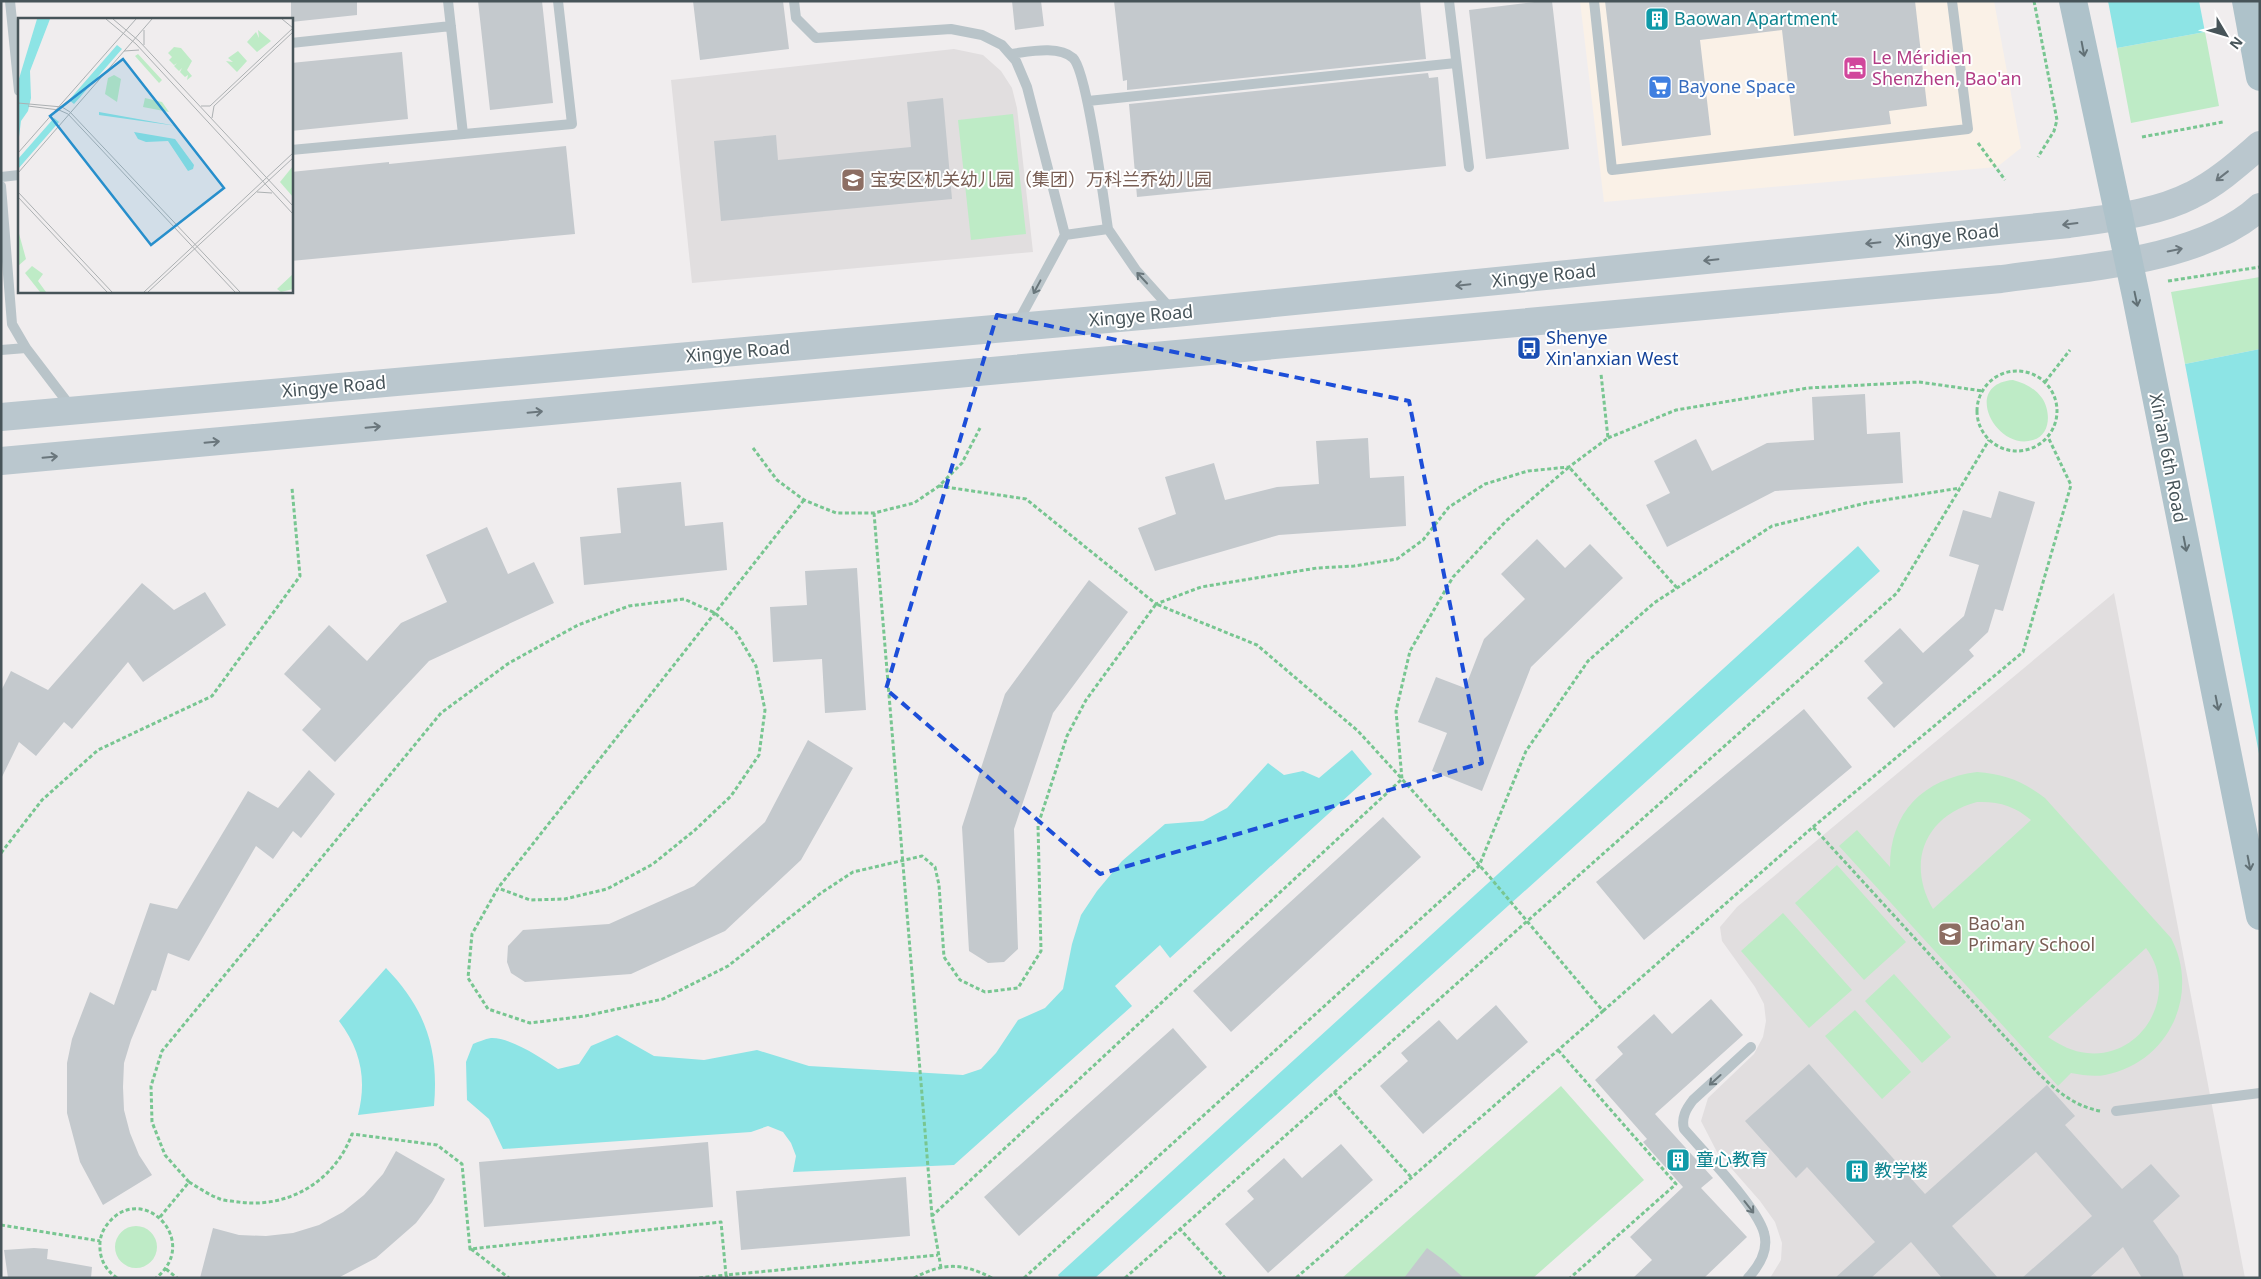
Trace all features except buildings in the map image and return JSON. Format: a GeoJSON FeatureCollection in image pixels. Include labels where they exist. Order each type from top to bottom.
{"type":"FeatureCollection","features":[{"type":"Feature","properties":{"kind":"main road","name":"Xin'an 6th Road"},"geometry":{"type":"LineString","coordinates":[[2073,1],[2128,260],[2260,916]]}},
{"type":"Feature","properties":{"kind":"main road"},"geometry":{"type":"LineString","coordinates":[[2246,1],[2260,77]]}},
{"type":"Feature","properties":{"kind":"main road","name":"Xingye Road"},"geometry":{"type":"LineString","coordinates":[[1,416],[1176,314],[2069,224],[2118,217],[2167,205],[2192,196],[2216,181],[2260,144]]}},
{"type":"Feature","properties":{"kind":"main road"},"geometry":{"type":"LineString","coordinates":[[1,461],[2001,279],[2128,260],[2184,249],[2223,234],[2260,208]]}},
{"type":"Feature","properties":{"kind":"main road"},"geometry":{"type":"LineString","coordinates":[[1229,308],[1245,315],[1250,328],[1245,341],[1233,349]]}},
{"type":"Feature","properties":{"kind":"lane"},"geometry":{"type":"LineString","coordinates":[[10,1],[18,80]]}},
{"type":"Feature","properties":{"kind":"lane"},"geometry":{"type":"LineString","coordinates":[[448,1],[463,134]]}},
{"type":"Feature","properties":{"kind":"lane"},"geometry":{"type":"LineString","coordinates":[[292,150],[572,124],[558,1]]}},
{"type":"Feature","properties":{"kind":"lane"},"geometry":{"type":"LineString","coordinates":[[794,1],[796,18],[816,38],[951,29],[982,34],[1002,45],[1016,61],[1028,87],[1064,235],[1016,327]]}},
{"type":"Feature","properties":{"kind":"lane"},"geometry":{"type":"LineString","coordinates":[[1449,1],[1470,167]]}},
{"type":"Feature","properties":{"kind":"lane"},"geometry":{"type":"LineString","coordinates":[[1594,1],[1612,170],[1968,129],[1952,1]]}},
{"type":"Feature","properties":{"kind":"lane"},"geometry":{"type":"LineString","coordinates":[[292,43],[451,26]]}},
{"type":"Feature","properties":{"kind":"lane"},"geometry":{"type":"LineString","coordinates":[[1010,54],[1053,51],[1065,53],[1074,58],[1079,66],[1088,102],[1108,229],[1136,270],[1176,314]]}},
{"type":"Feature","properties":{"kind":"lane"},"geometry":{"type":"LineString","coordinates":[[1088,102],[1456,63]]}},
{"type":"Feature","properties":{"kind":"lane"},"geometry":{"type":"LineString","coordinates":[[1,177],[18,176]]}},
{"type":"Feature","properties":{"kind":"lane"},"geometry":{"type":"LineString","coordinates":[[1,186],[12,324],[26,348],[73,410]]}},
{"type":"Feature","properties":{"kind":"lane"},"geometry":{"type":"LineString","coordinates":[[1064,235],[1108,229]]}},
{"type":"Feature","properties":{"kind":"lane"},"geometry":{"type":"LineString","coordinates":[[1,350],[26,348]]}},
{"type":"Feature","properties":{"kind":"lane"},"geometry":{"type":"LineString","coordinates":[[1748,1278],[1762,1259],[1765,1234],[1752,1209],[1684,1129],[1682,1122],[1686,1110],[1693,1100],[1750,1047]]}},
{"type":"Feature","properties":{"kind":"lane"},"geometry":{"type":"LineString","coordinates":[[2116,1111],[2260,1092]]}},
{"type":"Feature","properties":{"kind":"path"},"geometry":{"type":"LineString","coordinates":[[2034,1],[2057,120],[2054,132],[2038,157]]}},
{"type":"Feature","properties":{"kind":"path"},"geometry":{"type":"LineString","coordinates":[[2142,137],[2223,122]]}},
{"type":"Feature","properties":{"kind":"path"},"geometry":{"type":"LineString","coordinates":[[1968,129],[2005,180]]}},
{"type":"Feature","properties":{"kind":"path"},"geometry":{"type":"LineString","coordinates":[[2163,282],[2260,267]]}},
{"type":"Feature","properties":{"kind":"path"},"geometry":{"type":"LineString","coordinates":[[2045,382],[2070,350]]}},
{"type":"Feature","properties":{"kind":"path"},"geometry":{"type":"LineString","coordinates":[[2016,371],[2029,373],[2045,382],[2056,400],[2057,413],[2055,426],[2048,437],[2038,446],[2025,451],[2012,451],[2000,448],[1989,440],[1981,429],[1977,416],[1978,403],[1983,391],[1991,380],[2003,373],[2016,371]]}},
{"type":"Feature","properties":{"kind":"path"},"geometry":{"type":"LineString","coordinates":[[1601,374],[1608,438]]}},
{"type":"Feature","properties":{"kind":"path"},"geometry":{"type":"LineString","coordinates":[[1402,779],[1396,711],[1410,651],[1453,577],[1506,521],[1569,467],[1608,438],[1676,410],[1808,388],[1919,382],[1983,391]]}},
{"type":"Feature","properties":{"kind":"path"},"geometry":{"type":"LineString","coordinates":[[753,448],[777,480],[804,500],[836,513],[874,513],[914,502],[939,486],[962,463],[980,428]]}},
{"type":"Feature","properties":{"kind":"path"},"geometry":{"type":"LineString","coordinates":[[1296,1278],[1813,827],[2023,652],[2071,485],[2048,437]]}},
{"type":"Feature","properties":{"kind":"path"},"geometry":{"type":"LineString","coordinates":[[1125,1278],[1179,1228],[1897,593],[1989,440]]}},
{"type":"Feature","properties":{"kind":"path"},"geometry":{"type":"LineString","coordinates":[[1569,467],[1678,588]]}},
{"type":"Feature","properties":{"kind":"path"},"geometry":{"type":"LineString","coordinates":[[804,500],[498,888],[472,934],[468,978],[488,1009],[530,1023],[585,1016],[664,999],[728,966],[821,893],[853,872],[922,856],[935,867],[939,885],[944,957],[960,980],[985,992],[1018,988],[1041,951],[1038,825],[1067,736],[1086,700],[1156,604],[1201,587],[1317,568],[1354,566],[1397,559],[1423,540],[1449,507],[1485,484],[1528,471],[1569,467]]}},
{"type":"Feature","properties":{"kind":"path"},"geometry":{"type":"LineString","coordinates":[[939,486],[1026,499],[1156,604],[1257,645],[1358,731],[1488,875],[1602,1011]]}},
{"type":"Feature","properties":{"kind":"path"},"geometry":{"type":"LineString","coordinates":[[1,853],[42,800],[98,750],[212,696],[300,576],[292,488]]}},
{"type":"Feature","properties":{"kind":"path"},"geometry":{"type":"LineString","coordinates":[[1024,1278],[1479,866],[1526,751],[1588,661],[1654,603],[1772,526],[1866,503],[1960,488]]}},
{"type":"Feature","properties":{"kind":"path"},"geometry":{"type":"LineString","coordinates":[[874,513],[932,1216],[940,1268]]}},
{"type":"Feature","properties":{"kind":"path"},"geometry":{"type":"LineString","coordinates":[[498,888],[530,900],[565,898],[607,889],[652,864],[695,830],[731,796],[759,755],[765,710],[756,666],[736,632],[715,613],[684,599],[629,606],[578,625],[509,663],[441,713],[162,1051],[151,1086],[152,1122],[165,1155],[189,1182],[220,1199],[256,1204],[292,1198],[323,1179],[346,1151],[352,1134],[436,1145],[462,1164],[470,1249],[508,1278]]}},
{"type":"Feature","properties":{"kind":"path"},"geometry":{"type":"LineString","coordinates":[[932,1216],[1402,779]]}},
{"type":"Feature","properties":{"kind":"path"},"geometry":{"type":"LineString","coordinates":[[1813,827],[2054,1088],[2070,1101],[2085,1108],[2100,1111],[2116,1111]]}},
{"type":"Feature","properties":{"kind":"path"},"geometry":{"type":"LineString","coordinates":[[1558,1050],[1676,1184],[1570,1278]]}},
{"type":"Feature","properties":{"kind":"path"},"geometry":{"type":"LineString","coordinates":[[1334,1092],[1411,1178]]}},
{"type":"Feature","properties":{"kind":"path"},"geometry":{"type":"LineString","coordinates":[[160,1217],[189,1182]]}},
{"type":"Feature","properties":{"kind":"path"},"geometry":{"type":"LineString","coordinates":[[114,1277],[102,1261],[99,1249],[100,1240],[106,1226],[114,1217],[125,1211],[137,1209],[149,1211],[160,1217],[168,1226],[173,1238],[173,1250],[166,1269],[156,1278]]}},
{"type":"Feature","properties":{"kind":"path"},"geometry":{"type":"LineString","coordinates":[[470,1249],[721,1222],[727,1276]]}},
{"type":"Feature","properties":{"kind":"path"},"geometry":{"type":"LineString","coordinates":[[1,1225],[100,1240]]}},
{"type":"Feature","properties":{"kind":"path"},"geometry":{"type":"LineString","coordinates":[[1179,1228],[1224,1278]]}},
{"type":"Feature","properties":{"kind":"path"},"geometry":{"type":"LineString","coordinates":[[699,1278],[938,1254]]}},
{"type":"Feature","properties":{"kind":"path"},"geometry":{"type":"LineString","coordinates":[[914,1278],[929,1270],[951,1265],[974,1269],[992,1278]]}},
{"type":"Feature","properties":{"kind":"path"},"geometry":{"type":"LineString","coordinates":[[166,1269],[178,1278]]}},
{"type":"Feature","properties":{"kind":"highlighted area"},"geometry":{"type":"Polygon","coordinates":[[[997,315],[1409,401],[1482,763],[1100,874],[886,689],[997,315]]]}},
{"type":"Feature","properties":{"kind":"shaded area"},"geometry":{"type":"Polygon","coordinates":[[[1580,1],[1994,1],[2021,148],[1997,167],[1604,202],[1580,1]]]}},
{"type":"Feature","properties":{"kind":"shaded area","name":"宝安区机关幼儿园（集团）万科兰乔幼儿园"},"geometry":{"type":"Polygon","coordinates":[[[954,49],[983,55],[1001,71],[1012,88],[1017,108],[1033,252],[692,283],[671,80],[954,49]]]}},
{"type":"Feature","properties":{"kind":"shaded area","name":"Bao'an Primary School"},"geometry":{"type":"Polygon","coordinates":[[[2114,593],[2245,1278],[1770,1278],[1781,1260],[1782,1243],[1775,1222],[1760,1201],[1717,1152],[1701,1121],[1708,1098],[1754,1054],[1763,1037],[1766,1021],[1764,1004],[1755,987],[1722,941],[1720,927],[1737,907],[2114,593]]]}},
{"type":"Feature","properties":{"kind":"green space"},"geometry":{"type":"Polygon","coordinates":[[[2205,32],[2219,106],[2131,123],[2117,48],[2205,32]]]}},
{"type":"Feature","properties":{"kind":"green space"},"geometry":{"type":"Polygon","coordinates":[[[1013,114],[1026,234],[971,240],[958,120],[1013,114]]]}},
{"type":"Feature","properties":{"kind":"green space"},"geometry":{"type":"Polygon","coordinates":[[[2260,277],[2260,349],[2185,364],[2171,292],[2260,277]]]}},
{"type":"Feature","properties":{"kind":"green space"},"geometry":{"type":"Polygon","coordinates":[[[2013,380],[2025,384],[2039,394],[2047,409],[2048,422],[2046,428],[2039,437],[2033,440],[2019,441],[2007,436],[1997,427],[1990,416],[1987,404],[1989,393],[1997,384],[2013,380]]]}},
{"type":"Feature","properties":{"kind":"green space"},"geometry":{"type":"Polygon","coordinates":[[[1977,772],[2005,777],[2029,787],[2045,798],[2171,938],[2179,960],[2182,982],[2180,1003],[2173,1023],[2161,1041],[2146,1057],[2127,1068],[2105,1075],[2092,1076],[2071,1073],[2058,1086],[1839,846],[1857,830],[1890,867],[1896,830],[1903,815],[1913,802],[1926,791],[1941,782],[1977,772]],[[1977,802],[1959,809],[1944,818],[1925,843],[1921,858],[1921,874],[1925,891],[1933,909],[2031,820],[2019,811],[2006,805],[1992,802],[1977,802]],[[2146,948],[2048,1037],[2067,1048],[2087,1053],[2107,1052],[2125,1045],[2139,1034],[2150,1020],[2157,1003],[2159,984],[2156,966],[2146,948]]]}},
{"type":"Feature","properties":{"kind":"green space"},"geometry":{"type":"Polygon","coordinates":[[[1837,865],[1906,942],[1864,980],[1795,903],[1837,865]]]}},
{"type":"Feature","properties":{"kind":"green space"},"geometry":{"type":"Polygon","coordinates":[[[1783,913],[1852,990],[1809,1028],[1741,951],[1783,913]]]}},
{"type":"Feature","properties":{"kind":"green space"},"geometry":{"type":"Polygon","coordinates":[[[1894,974],[1951,1037],[1922,1063],[1865,1001],[1894,974]]]}},
{"type":"Feature","properties":{"kind":"green space"},"geometry":{"type":"Polygon","coordinates":[[[1855,1010],[1911,1072],[1882,1099],[1825,1036],[1855,1010]]]}},
{"type":"Feature","properties":{"kind":"green space"},"geometry":{"type":"Polygon","coordinates":[[[1561,1086],[1644,1180],[1533,1278],[1342,1278],[1561,1086]]]}},
{"type":"Feature","properties":{"kind":"green space"},"geometry":{"type":"Polygon","coordinates":[[[136,1226],[151,1232],[157,1247],[151,1262],[136,1268],[121,1262],[115,1247],[121,1232],[136,1226]]]}},
{"type":"Feature","properties":{"kind":"water"},"geometry":{"type":"Polygon","coordinates":[[[2108,1],[2199,1],[2205,32],[2117,48],[2108,1]]]}},
{"type":"Feature","properties":{"kind":"water"},"geometry":{"type":"Polygon","coordinates":[[[2260,349],[2260,759],[2185,364],[2260,349]]]}},
{"type":"Feature","properties":{"kind":"water"},"geometry":{"type":"Polygon","coordinates":[[[1858,546],[1880,571],[1095,1278],[1060,1278],[1058,1275],[1858,546]]]}},
{"type":"Feature","properties":{"kind":"water"},"geometry":{"type":"Polygon","coordinates":[[[1352,750],[1372,774],[1170,958],[1160,945],[1115,986],[1132,1006],[954,1165],[793,1172],[796,1156],[791,1143],[783,1132],[768,1126],[751,1132],[503,1149],[489,1119],[467,1100],[466,1062],[473,1044],[491,1038],[517,1045],[558,1069],[579,1064],[591,1046],[617,1035],[654,1056],[704,1060],[757,1050],[809,1066],[963,1075],[981,1069],[996,1053],[1018,1020],[1045,1008],[1063,989],[1072,944],[1081,915],[1097,891],[1122,861],[1165,824],[1203,821],[1227,808],[1268,763],[1284,775],[1303,771],[1319,778],[1352,750]]]}},
{"type":"Feature","properties":{"kind":"water"},"geometry":{"type":"Polygon","coordinates":[[[386,968],[411,999],[427,1031],[434,1067],[434,1106],[358,1115],[362,1090],[360,1066],[353,1043],[339,1021],[386,968]]]}},
{"type":"Feature","properties":{"kind":"place","name":"Baowan Apartment"},"geometry":{"type":"Point","coordinates":[1657,19]}},
{"type":"Feature","properties":{"kind":"place","name":"Le Méridien Shenzhen, Bao'an"},"geometry":{"type":"Point","coordinates":[1855,68]}},
{"type":"Feature","properties":{"kind":"place","name":"Bayone Space"},"geometry":{"type":"Point","coordinates":[1660,87]}},
{"type":"Feature","properties":{"kind":"place","name":"宝安区机关幼儿园（集团）万科兰乔幼儿园"},"geometry":{"type":"Point","coordinates":[853,180]}},
{"type":"Feature","properties":{"kind":"place","name":"Shenye Xin'anxian West"},"geometry":{"type":"Point","coordinates":[1529,348]}},
{"type":"Feature","properties":{"kind":"place","name":"Bao'an Primary School"},"geometry":{"type":"Point","coordinates":[1950,934]}},
{"type":"Feature","properties":{"kind":"place","name":"童心教育"},"geometry":{"type":"Point","coordinates":[1678,1160]}},
{"type":"Feature","properties":{"kind":"place","name":"教学楼"},"geometry":{"type":"Point","coordinates":[1857,1171]}}]}
